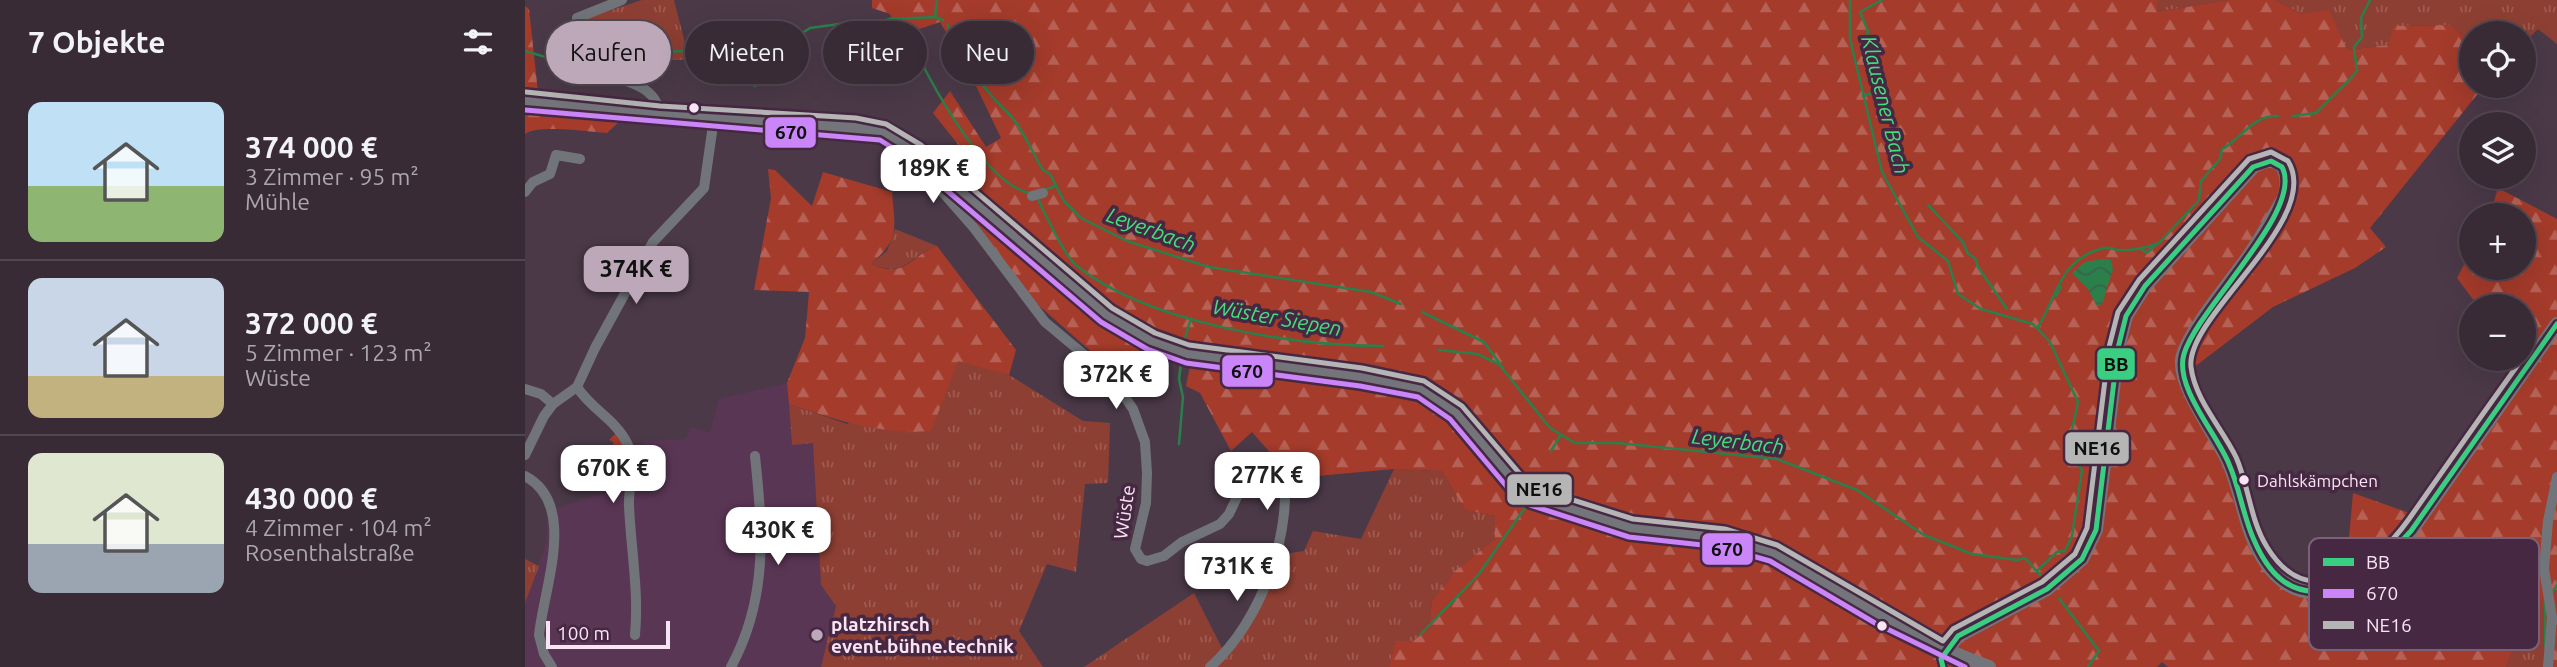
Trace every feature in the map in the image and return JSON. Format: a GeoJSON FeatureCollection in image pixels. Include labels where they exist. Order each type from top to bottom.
{"type":"FeatureCollection","features":[{"type":"Feature","properties":{"kind":"main road"},"geometry":{"type":"LineString","coordinates":[[525,101],[659,115],[871,128],[901,141],[1107,315],[1151,341],[1187,354],[1361,377],[1421,389],[1456,412],[1520,488],[1534,498],[1631,528],[1723,538],[1750,544],[1774,554],[1945,652],[1989,667]]}},
{"type":"Feature","properties":{"kind":"main road"},"geometry":{"type":"LineString","coordinates":[[1945,652],[1958,636],[2047,589],[2082,559],[2095,530],[2118,348],[2126,316],[2145,286],[2253,167],[2263,161],[2275,161],[2284,168],[2288,185],[2284,198],[2248,256],[2193,334],[2182,360],[2188,387],[2231,466],[2257,549],[2280,578],[2295,589],[2309,593]]}},
{"type":"Feature","properties":{"kind":"main road"},"geometry":{"type":"LineString","coordinates":[[2405,538],[2557,324]]}},
{"type":"Feature","properties":{"kind":"street"},"geometry":{"type":"LineString","coordinates":[[622,0],[577,18],[591,63],[636,84],[658,103],[659,115]]}},
{"type":"Feature","properties":{"kind":"street"},"geometry":{"type":"LineString","coordinates":[[525,455],[544,416],[553,404],[577,387],[595,348],[653,242],[704,188],[713,118]]}},
{"type":"Feature","properties":{"kind":"street"},"geometry":{"type":"LineString","coordinates":[[525,192],[533,182],[550,174],[556,155],[580,159]]}},
{"type":"Feature","properties":{"kind":"street","name":"Wüste"},"geometry":{"type":"LineString","coordinates":[[941,175],[939,188],[974,228],[1045,322],[1107,372],[1133,409],[1145,442],[1147,473],[1146,503],[1135,549],[1141,559],[1147,561],[1164,556],[1182,542],[1215,528],[1229,514],[1249,477],[1272,458],[1282,460],[1285,499],[1280,543],[1273,569],[1235,640],[1210,667]]}},
{"type":"Feature","properties":{"kind":"street"},"geometry":{"type":"LineString","coordinates":[[577,387],[583,397],[614,424],[631,454],[634,469],[629,504],[638,599],[635,635]]}},
{"type":"Feature","properties":{"kind":"street"},"geometry":{"type":"LineString","coordinates":[[525,388],[541,394],[553,404]]}},
{"type":"Feature","properties":{"kind":"street"},"geometry":{"type":"LineString","coordinates":[[731,667],[758,600],[763,524],[755,456]]}},
{"type":"Feature","properties":{"kind":"street"},"geometry":{"type":"LineString","coordinates":[[525,476],[542,488],[555,513],[556,523],[540,635],[544,654],[552,667]]}},
{"type":"Feature","properties":{"kind":"street"},"geometry":{"type":"LineString","coordinates":[[2548,667],[2552,617],[2545,560],[2557,477]]}},
{"type":"Feature","properties":{"kind":"street"},"geometry":{"type":"LineString","coordinates":[[1943,667],[1941,659],[1945,652]]}},
{"type":"Feature","properties":{"kind":"shaded area"},"geometry":{"type":"Polygon","coordinates":[[[787,383],[792,444],[813,443],[821,585],[836,606],[821,667],[525,667],[525,603],[547,541],[547,511],[636,483],[644,441],[686,439],[690,427],[710,432],[719,399],[787,383]]]}},
{"type":"Feature","properties":{"kind":"green space"},"geometry":{"type":"Polygon","coordinates":[[[642,0],[674,0],[685,43],[685,60],[671,60],[671,21],[584,19],[642,0]]]}},
{"type":"Feature","properties":{"kind":"green space"},"geometry":{"type":"Polygon","coordinates":[[[872,0],[2157,0],[2157,12],[2228,0],[2275,0],[2302,14],[2329,10],[2347,50],[2388,45],[2394,26],[2451,25],[2459,32],[2459,98],[2474,98],[2463,112],[2459,112],[2459,117],[2370,228],[2386,247],[2355,268],[2273,307],[2193,368],[2241,479],[2259,544],[2289,579],[2309,586],[2309,650],[2512,650],[2506,667],[2168,667],[2162,662],[2157,667],[1389,667],[1395,641],[1413,641],[1429,628],[1432,601],[1455,571],[1495,539],[1495,516],[1465,510],[1442,471],[1394,469],[1295,478],[1285,459],[1274,457],[1252,432],[1231,451],[1200,393],[1186,386],[1191,361],[1144,345],[1120,377],[1036,303],[951,189],[974,176],[968,157],[933,113],[950,91],[986,147],[1001,138],[975,84],[1034,84],[1034,21],[941,21],[941,24],[927,26],[927,21],[892,21],[890,14],[872,8],[872,0]]]}},
{"type":"Feature","properties":{"kind":"green space"},"geometry":{"type":"Polygon","coordinates":[[[2157,0],[2228,0],[2157,12],[2157,0]]]}},
{"type":"Feature","properties":{"kind":"green space"},"geometry":{"type":"Polygon","coordinates":[[[2275,0],[2557,0],[2557,44],[2538,29],[2536,31],[2536,21],[2459,21],[2459,32],[2451,25],[2395,26],[2388,45],[2347,50],[2302,14],[2275,0]]]}},
{"type":"Feature","properties":{"kind":"green space"},"geometry":{"type":"Polygon","coordinates":[[[525,6],[529,9],[538,92],[525,90],[525,6]]]}},
{"type":"Feature","properties":{"kind":"green space"},"geometry":{"type":"Polygon","coordinates":[[[525,105],[615,117],[620,121],[607,133],[541,129],[525,134],[525,105]]]}},
{"type":"Feature","properties":{"kind":"green space"},"geometry":{"type":"Polygon","coordinates":[[[768,169],[775,170],[812,206],[823,172],[892,192],[894,225],[891,240],[871,264],[883,268],[900,268],[937,246],[1016,350],[1009,375],[958,361],[931,431],[876,428],[841,421],[789,404],[787,383],[805,338],[809,292],[754,290],[771,198],[768,169]]]}},
{"type":"Feature","properties":{"kind":"green space"},"geometry":{"type":"Polygon","coordinates":[[[2500,189],[2527,203],[2494,203],[2500,189]]]}},
{"type":"Feature","properties":{"kind":"green space"},"geometry":{"type":"Polygon","coordinates":[[[2536,208],[2557,219],[2557,667],[2543,667],[2544,614],[2539,593],[2539,538],[2349,538],[2353,493],[2415,515],[2512,371],[2536,371],[2536,294],[2469,294],[2457,278],[2459,274],[2459,280],[2536,280],[2536,208]]]}},
{"type":"Feature","properties":{"kind":"green space"},"geometry":{"type":"Polygon","coordinates":[[[895,229],[937,246],[900,267],[892,269],[871,264],[887,251],[895,229]]]}},
{"type":"Feature","properties":{"kind":"green space"},"geometry":{"type":"Polygon","coordinates":[[[958,360],[1009,375],[1083,421],[1110,423],[1108,483],[1085,484],[1076,572],[1047,564],[1019,631],[1043,667],[821,667],[836,606],[821,585],[813,443],[792,445],[789,404],[847,424],[958,360]]]}},
{"type":"Feature","properties":{"kind":"green space"},"geometry":{"type":"Polygon","coordinates":[[[616,433],[627,450],[629,485],[621,488],[613,442],[609,440],[616,433]]]}},
{"type":"Feature","properties":{"kind":"green space"},"geometry":{"type":"Polygon","coordinates":[[[1394,469],[1442,471],[1465,510],[1495,516],[1495,539],[1455,571],[1432,601],[1429,628],[1413,641],[1395,642],[1389,667],[1084,667],[1194,593],[1226,656],[1236,646],[1284,554],[1304,551],[1313,531],[1361,539],[1394,469]]]}},
{"type":"Feature","properties":{"kind":"green space"},"geometry":{"type":"Polygon","coordinates":[[[525,559],[539,566],[525,603],[525,559]]]}},
{"type":"Feature","properties":{"kind":"green space"},"geometry":{"type":"Polygon","coordinates":[[[2539,593],[2544,614],[2543,667],[2506,667],[2512,650],[2539,650],[2539,593]]]}},
{"type":"Feature","properties":{"kind":"water"},"geometry":{"type":"Polygon","coordinates":[[[2111,260],[2113,269],[2102,304],[2097,306],[2088,289],[2072,273],[2085,262],[2111,260]]]}},
{"type":"Feature","properties":{"kind":"waterway"},"geometry":{"type":"LineString","coordinates":[[935,17],[937,0]]}},
{"type":"Feature","properties":{"kind":"waterway","name":"Klausener Bach"},"geometry":{"type":"LineString","coordinates":[[1850,0],[1850,39],[1882,172],[1918,237],[1948,261],[1958,294],[1981,309],[2033,324],[2050,342],[2078,402],[2068,449],[2082,470],[2072,536],[2065,551],[2057,552],[2038,570]]}},
{"type":"Feature","properties":{"kind":"waterway"},"geometry":{"type":"LineString","coordinates":[[1863,96],[1874,92],[1874,76],[1865,48],[1868,31],[1860,12],[1882,0]]}},
{"type":"Feature","properties":{"kind":"waterway"},"geometry":{"type":"LineString","coordinates":[[2293,116],[2316,113],[2357,71],[2354,47],[2362,37],[2361,18],[2370,0]]}},
{"type":"Feature","properties":{"kind":"waterway"},"geometry":{"type":"LineString","coordinates":[[890,19],[935,17],[943,20]]}},
{"type":"Feature","properties":{"kind":"waterway","name":"Leyerbach"},"geometry":{"type":"LineString","coordinates":[[883,21],[892,21]]}},
{"type":"Feature","properties":{"kind":"waterway","name":"Leyerbach"},"geometry":{"type":"LineString","coordinates":[[809,29],[823,26]]}},
{"type":"Feature","properties":{"kind":"waterway","name":"Leyerbach"},"geometry":{"type":"LineString","coordinates":[[525,51],[546,57]]}},
{"type":"Feature","properties":{"kind":"waterway","name":"Leyerbach"},"geometry":{"type":"LineString","coordinates":[[671,52],[685,51]]}},
{"type":"Feature","properties":{"kind":"waterway","name":"Leyerbach"},"geometry":{"type":"LineString","coordinates":[[927,73],[944,104],[978,152],[1014,187],[1031,193]]}},
{"type":"Feature","properties":{"kind":"waterway","name":"Leyerbach"},"geometry":{"type":"LineString","coordinates":[[982,84],[1014,119],[1043,170],[1050,174],[1064,201],[1081,218],[1127,241],[1209,267],[1371,292],[1401,304]]}},
{"type":"Feature","properties":{"kind":"waterway"},"geometry":{"type":"LineString","coordinates":[[2038,327],[2062,280],[2078,260],[2104,248],[2130,250],[2159,243],[2199,200],[2201,181],[2220,159],[2222,149],[2254,123],[2278,116]]}},
{"type":"Feature","properties":{"kind":"waterway"},"geometry":{"type":"LineString","coordinates":[[1044,190],[1056,186]]}},
{"type":"Feature","properties":{"kind":"waterway","name":"Leyerbach"},"geometry":{"type":"LineString","coordinates":[[1037,197],[1072,261],[1107,286],[1142,303],[1181,316],[1265,336],[1307,342],[1383,346]]}},
{"type":"Feature","properties":{"kind":"waterway"},"geometry":{"type":"LineString","coordinates":[[1928,205],[1963,242],[1968,254],[1975,258],[1978,267],[2007,309]]}},
{"type":"Feature","properties":{"kind":"waterway"},"geometry":{"type":"LineString","coordinates":[[2141,249],[2147,253],[2156,245]]}},
{"type":"Feature","properties":{"kind":"waterway"},"geometry":{"type":"LineString","coordinates":[[2056,296],[2061,287]]}},
{"type":"Feature","properties":{"kind":"waterway"},"geometry":{"type":"LineString","coordinates":[[1422,312],[1484,342],[1503,368]]}},
{"type":"Feature","properties":{"kind":"waterway","name":"Wüster Siepen"},"geometry":{"type":"LineString","coordinates":[[1184,341],[1191,318]]}},
{"type":"Feature","properties":{"kind":"waterway","name":"Leyerbach"},"geometry":{"type":"LineString","coordinates":[[1439,350],[1477,354],[1499,364],[1550,428],[1575,443],[1617,443],[1777,459],[1857,490],[1924,535],[1972,554],[2017,560],[2025,558],[2040,575]]}},
{"type":"Feature","properties":{"kind":"waterway","name":"Wüster Siepen"},"geometry":{"type":"LineString","coordinates":[[1179,444],[1183,397],[1179,379],[1181,363]]}},
{"type":"Feature","properties":{"kind":"waterway"},"geometry":{"type":"LineString","coordinates":[[1551,451],[1560,436]]}},
{"type":"Feature","properties":{"kind":"waterway"},"geometry":{"type":"LineString","coordinates":[[1420,635],[1479,574],[1524,509]]}},
{"type":"Feature","properties":{"kind":"waterway"},"geometry":{"type":"LineString","coordinates":[[2552,594],[2557,585]]}},
{"type":"Feature","properties":{"kind":"waterway","name":"Leyerbach"},"geometry":{"type":"LineString","coordinates":[[2059,598],[2099,651],[2088,667]]}},
{"type":"Feature","properties":{"kind":"waterway"},"geometry":{"type":"LineString","coordinates":[[2545,602],[2545,646]]}},
{"type":"Feature","properties":{"kind":"transit line","name":"NE16"},"geometry":{"type":"LineString","coordinates":[[526,92],[660,106],[856,118],[886,124],[921,145],[1112,308],[1155,333],[1189,345],[1362,368],[1424,381],[1462,406],[1526,481],[1538,489],[1633,519],[1725,529],[1777,545],[1943,641],[1953,629],[2042,582],[2075,554],[2087,528],[2109,347],[2118,312],[2139,280],[2249,159],[2271,152],[2288,161],[2294,185],[2287,211],[2272,239],[2209,322],[2195,346],[2191,367],[2203,402],[2236,457],[2261,537],[2284,568],[2302,579],[2309,580]]}},
{"type":"Feature","properties":{"kind":"transit line","name":"670"},"geometry":{"type":"LineString","coordinates":[[525,110],[880,140],[910,159],[1101,322],[1147,349],[1186,363],[1360,386],[1418,397],[1450,419],[1513,494],[1530,505],[1629,537],[1721,547],[1770,561],[1875,623],[1965,667]]}},
{"type":"Feature","properties":{"kind":"transit line","name":"BB"},"geometry":{"type":"LineString","coordinates":[[1943,667],[1941,659],[1958,636],[2047,589],[2082,559],[2096,530],[2118,348],[2126,316],[2145,286],[2253,167],[2271,161],[2282,167],[2285,185],[2278,208],[2265,233],[2193,334],[2184,354],[2183,367],[2185,381],[2198,410],[2229,464],[2254,540],[2270,568],[2288,584],[2309,591]]}},
{"type":"Feature","properties":{"kind":"transit line","name":"BB"},"geometry":{"type":"LineString","coordinates":[[2404,538],[2557,324]]}},
{"type":"Feature","properties":{"kind":"transit line","name":"NE16"},"geometry":{"type":"LineString","coordinates":[[2394,538],[2514,371]]}},
{"type":"Feature","properties":{"kind":"place","name":"Dahlskämpchen"},"geometry":{"type":"Point","coordinates":[2244,480]}},
{"type":"Feature","properties":{"kind":"place","name":"platzhirsch event.bühne.technik"},"geometry":{"type":"Point","coordinates":[817,635]}}]}
